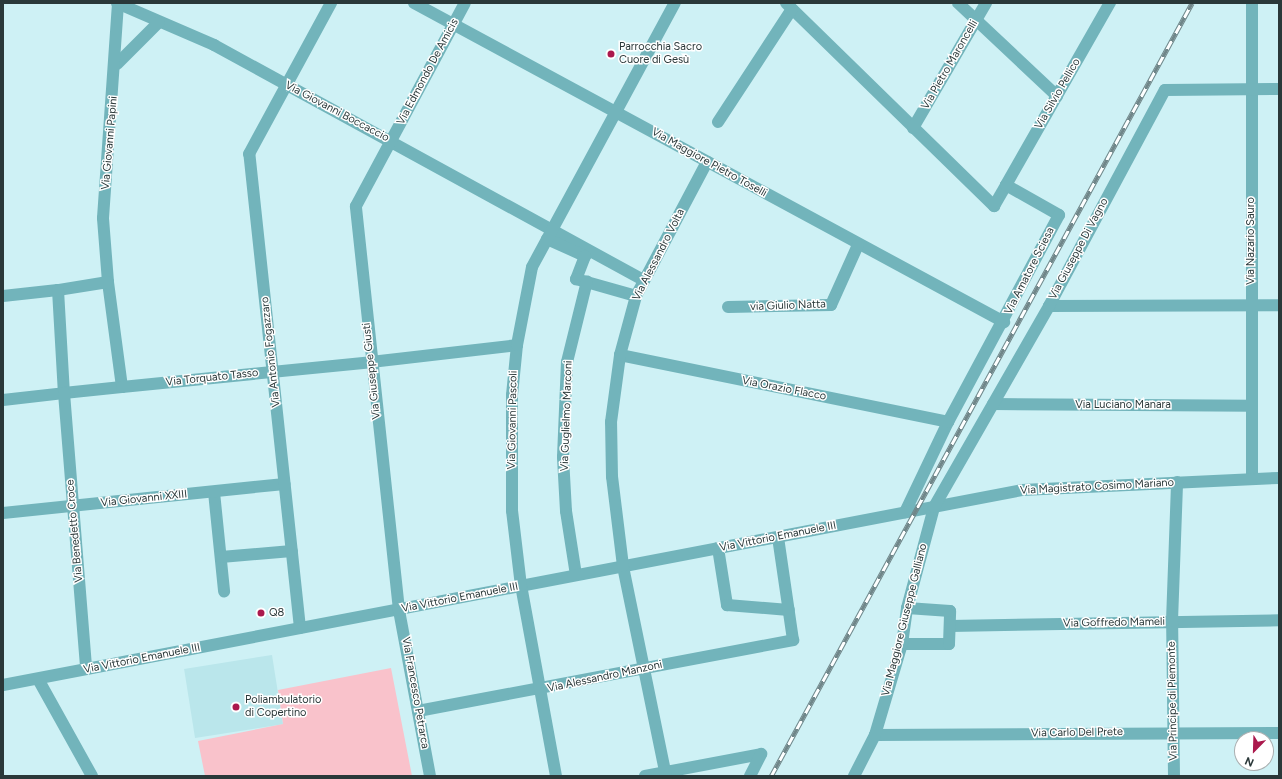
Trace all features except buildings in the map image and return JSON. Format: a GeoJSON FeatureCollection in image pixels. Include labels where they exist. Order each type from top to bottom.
{"type":"FeatureCollection","features":[{"type":"Feature","properties":{"kind":"street","name":"Via Giovanni Boccaccio"},"geometry":{"type":"LineString","coordinates":[[118,3],[214,45],[287,84],[391,141],[549,234]]}},
{"type":"Feature","properties":{"kind":"street","name":"Via Giovanni Papini"},"geometry":{"type":"LineString","coordinates":[[118,3],[117,64],[103,218],[108,282],[122,387]]}},
{"type":"Feature","properties":{"kind":"street","name":"Via Antonio Fogazzaro"},"geometry":{"type":"LineString","coordinates":[[300,628],[249,154],[331,3]]}},
{"type":"Feature","properties":{"kind":"street","name":"Via Maggiore Pietro Toselli"},"geometry":{"type":"LineString","coordinates":[[414,3],[615,111],[858,245],[1004,322]]}},
{"type":"Feature","properties":{"kind":"street","name":"Via Edmondo De Amicis"},"geometry":{"type":"LineString","coordinates":[[391,141],[465,3]]}},
{"type":"Feature","properties":{"kind":"street","name":"Via Giovanni Pascoli"},"geometry":{"type":"LineString","coordinates":[[556,776],[538,691],[521,586],[512,511],[512,394],[516,345],[532,266],[675,3]]}},
{"type":"Feature","properties":{"kind":"street"},"geometry":{"type":"LineString","coordinates":[[958,3],[1057,96]]}},
{"type":"Feature","properties":{"kind":"street","name":"Via Pietro Maroncelli"},"geometry":{"type":"LineString","coordinates":[[913,128],[986,3]]}},
{"type":"Feature","properties":{"kind":"street","name":"Via Silvio Pellico"},"geometry":{"type":"LineString","coordinates":[[1006,184],[1110,3]]}},
{"type":"Feature","properties":{"kind":"street","name":"Via Nazario Sauro"},"geometry":{"type":"LineString","coordinates":[[1252,3],[1250,89],[1252,479]]}},
{"type":"Feature","properties":{"kind":"street"},"geometry":{"type":"LineString","coordinates":[[718,122],[789,6],[994,206],[1006,184]]}},
{"type":"Feature","properties":{"kind":"street"},"geometry":{"type":"LineString","coordinates":[[117,64],[159,22]]}},
{"type":"Feature","properties":{"kind":"street","name":"Via Giuseppe Di Vagno"},"geometry":{"type":"LineString","coordinates":[[934,507],[1049,306],[1165,90],[1279,89]]}},
{"type":"Feature","properties":{"kind":"street","name":"Via Giuseppe Giusti"},"geometry":{"type":"LineString","coordinates":[[391,141],[356,206],[371,362],[399,610]]}},
{"type":"Feature","properties":{"kind":"street","name":"Via Alessandro Volta"},"geometry":{"type":"LineString","coordinates":[[665,774],[646,668],[624,566],[612,477],[611,422],[620,355],[636,296],[707,162]]}},
{"type":"Feature","properties":{"kind":"street","name":"Via Amatore Sciesa"},"geometry":{"type":"LineString","coordinates":[[911,511],[948,422],[1004,322],[1059,215],[1006,184]]}},
{"type":"Feature","properties":{"kind":"street"},"geometry":{"type":"LineString","coordinates":[[549,234],[644,280]]}},
{"type":"Feature","properties":{"kind":"street"},"geometry":{"type":"LineString","coordinates":[[549,234],[585,256],[576,279],[636,296]]}},
{"type":"Feature","properties":{"kind":"street","name":"via Giulio Natta"},"geometry":{"type":"LineString","coordinates":[[728,307],[831,305],[858,245]]}},
{"type":"Feature","properties":{"kind":"street","name":"Via Guglielmo Marconi"},"geometry":{"type":"LineString","coordinates":[[576,575],[566,511],[563,457],[568,362],[587,281]]}},
{"type":"Feature","properties":{"kind":"street"},"geometry":{"type":"LineString","coordinates":[[3,296],[58,290],[108,282]]}},
{"type":"Feature","properties":{"kind":"street","name":"Via Benedetto Croce"},"geometry":{"type":"LineString","coordinates":[[58,290],[64,393],[86,669]]}},
{"type":"Feature","properties":{"kind":"street"},"geometry":{"type":"LineString","coordinates":[[1049,306],[1279,305]]}},
{"type":"Feature","properties":{"kind":"street","name":"Via Torquato Tasso"},"geometry":{"type":"LineString","coordinates":[[3,400],[371,362],[516,345]]}},
{"type":"Feature","properties":{"kind":"street","name":"Via Orazio Flacco"},"geometry":{"type":"LineString","coordinates":[[620,355],[948,422]]}},
{"type":"Feature","properties":{"kind":"street","name":"Via Luciano Manara"},"geometry":{"type":"LineString","coordinates":[[993,404],[1252,406]]}},
{"type":"Feature","properties":{"kind":"street","name":"Via Magistrato Cosimo Mariano"},"geometry":{"type":"LineString","coordinates":[[911,511],[1022,490],[1279,478]]}},
{"type":"Feature","properties":{"kind":"street","name":"Via Principe di Piemonte"},"geometry":{"type":"LineString","coordinates":[[1174,776],[1172,622],[1178,482]]}},
{"type":"Feature","properties":{"kind":"street","name":"Via Giovanni XXIII"},"geometry":{"type":"LineString","coordinates":[[3,513],[285,484]]}},
{"type":"Feature","properties":{"kind":"street"},"geometry":{"type":"LineString","coordinates":[[214,492],[224,591]]}},
{"type":"Feature","properties":{"kind":"street","name":"Via Maggiore Giuseppe Galliano"},"geometry":{"type":"LineString","coordinates":[[854,776],[875,735],[902,644],[907,608],[934,507]]}},
{"type":"Feature","properties":{"kind":"street","name":"Via Vittorio Emanuele III"},"geometry":{"type":"LineString","coordinates":[[3,685],[911,511]]}},
{"type":"Feature","properties":{"kind":"street"},"geometry":{"type":"LineString","coordinates":[[718,548],[727,605],[789,610],[778,536]]}},
{"type":"Feature","properties":{"kind":"street"},"geometry":{"type":"LineString","coordinates":[[221,557],[292,551]]}},
{"type":"Feature","properties":{"kind":"street"},"geometry":{"type":"LineString","coordinates":[[902,644],[949,644],[950,611],[907,608]]}},
{"type":"Feature","properties":{"kind":"street","name":"Via Francesco Petrarca"},"geometry":{"type":"LineString","coordinates":[[399,610],[430,776]]}},
{"type":"Feature","properties":{"kind":"street","name":"Via Alessandro Manzoni"},"geometry":{"type":"LineString","coordinates":[[418,711],[538,691],[646,668],[793,640],[789,610]]}},
{"type":"Feature","properties":{"kind":"street","name":"Via Goffredo Mameli"},"geometry":{"type":"LineString","coordinates":[[950,626],[1279,620]]}},
{"type":"Feature","properties":{"kind":"street"},"geometry":{"type":"LineString","coordinates":[[38,679],[92,776]]}},
{"type":"Feature","properties":{"kind":"street","name":"Via Carlo Del Prete"},"geometry":{"type":"LineString","coordinates":[[875,735],[1173,732],[1279,733]]}},
{"type":"Feature","properties":{"kind":"street"},"geometry":{"type":"LineString","coordinates":[[645,776],[665,774],[761,754],[750,776]]}},
{"type":"Feature","properties":{"kind":"shaded area","name":"Poliambulatorio di Copertino"},"geometry":{"type":"Polygon","coordinates":[[[272,655],[283,724],[195,738],[184,669],[272,655]]]}},
{"type":"Feature","properties":{"kind":"shaded area"},"geometry":{"type":"Polygon","coordinates":[[[391,668],[412,776],[205,776],[198,741],[283,724],[278,690],[391,668]]]}},
{"type":"Feature","properties":{"kind":"railway"},"geometry":{"type":"LineString","coordinates":[[771,776],[1192,3]]}},
{"type":"Feature","properties":{"kind":"place","name":"Parrocchia Sacro Cuore di Gesù"},"geometry":{"type":"Point","coordinates":[611,54]}},
{"type":"Feature","properties":{"kind":"place","name":"Q8"},"geometry":{"type":"Point","coordinates":[261,613]}},
{"type":"Feature","properties":{"kind":"place","name":"Poliambulatorio di Copertino"},"geometry":{"type":"Point","coordinates":[236,707]}}]}
